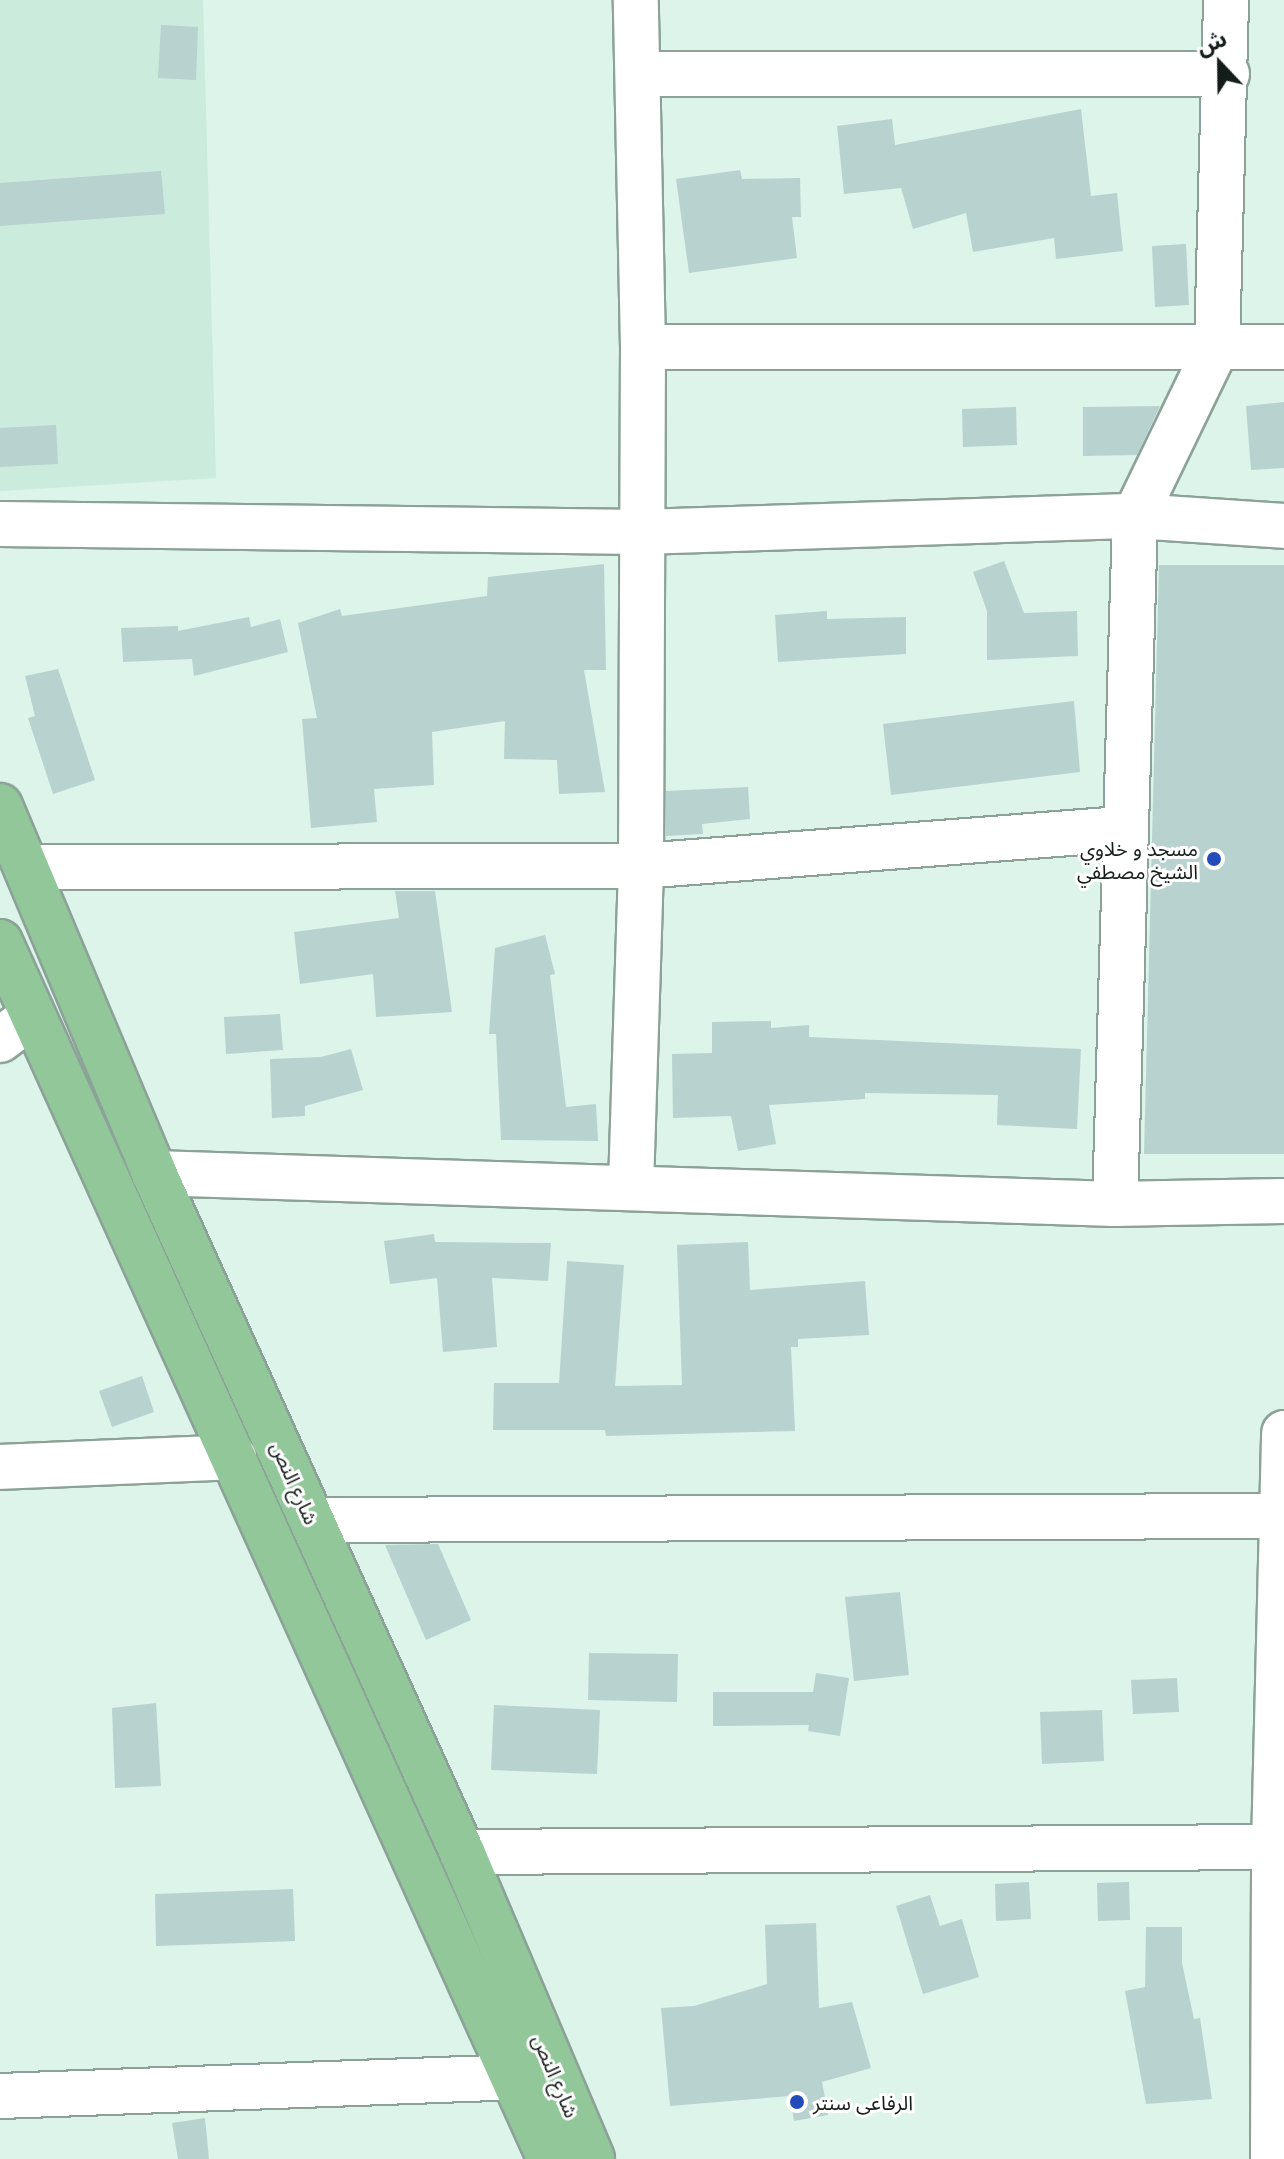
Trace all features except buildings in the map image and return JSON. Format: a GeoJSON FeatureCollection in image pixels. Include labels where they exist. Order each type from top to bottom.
{"type":"FeatureCollection","features":[{"type":"Feature","properties":{"kind":"main road","name":"شارع النص"},"geometry":{"type":"LineString","coordinates":[[0,806],[154,1173],[462,1852],[535,2077],[550,2159]]}},
{"type":"Feature","properties":{"kind":"main road","name":"شارع النص"},"geometry":{"type":"LineString","coordinates":[[0,942],[16,1029],[234,1457],[535,2077],[592,2159]]}},
{"type":"Feature","properties":{"kind":"street"},"geometry":{"type":"LineString","coordinates":[[631,1186],[641,866],[643,347],[640,74],[636,0]]}},
{"type":"Feature","properties":{"kind":"street"},"geometry":{"type":"LineString","coordinates":[[1115,1204],[1123,829],[1135,516],[1217,346],[1227,74],[1226,0]]}},
{"type":"Feature","properties":{"kind":"street"},"geometry":{"type":"LineString","coordinates":[[640,74],[1227,74]]}},
{"type":"Feature","properties":{"kind":"street"},"geometry":{"type":"LineString","coordinates":[[643,347],[1284,347]]}},
{"type":"Feature","properties":{"kind":"street"},"geometry":{"type":"LineString","coordinates":[[0,524],[642,532],[1135,516],[1284,526]]}},
{"type":"Feature","properties":{"kind":"street"},"geometry":{"type":"LineString","coordinates":[[27,867],[641,866],[1123,829]]}},
{"type":"Feature","properties":{"kind":"street"},"geometry":{"type":"LineString","coordinates":[[154,1173],[1115,1204],[1284,1201]]}},
{"type":"Feature","properties":{"kind":"street"},"geometry":{"type":"LineString","coordinates":[[1273,2159],[1284,1433]]}},
{"type":"Feature","properties":{"kind":"street"},"geometry":{"type":"LineString","coordinates":[[0,1467],[234,1457]]}},
{"type":"Feature","properties":{"kind":"street"},"geometry":{"type":"LineString","coordinates":[[312,1520],[1283,1516]]}},
{"type":"Feature","properties":{"kind":"street"},"geometry":{"type":"LineString","coordinates":[[462,1852],[1279,1847]]}},
{"type":"Feature","properties":{"kind":"street"},"geometry":{"type":"LineString","coordinates":[[0,2096],[535,2077]]}},
{"type":"Feature","properties":{"kind":"shaded area"},"geometry":{"type":"Polygon","coordinates":[[[0,0],[203,0],[216,478],[0,491],[0,0]]]}},
{"type":"Feature","properties":{"kind":"place","name":"مسجد و خلاوي الشيخ مصطفي"},"geometry":{"type":"Point","coordinates":[1214,859]}},
{"type":"Feature","properties":{"kind":"place","name":"الرفاعى سنتر"},"geometry":{"type":"Point","coordinates":[797,2102]}}]}
